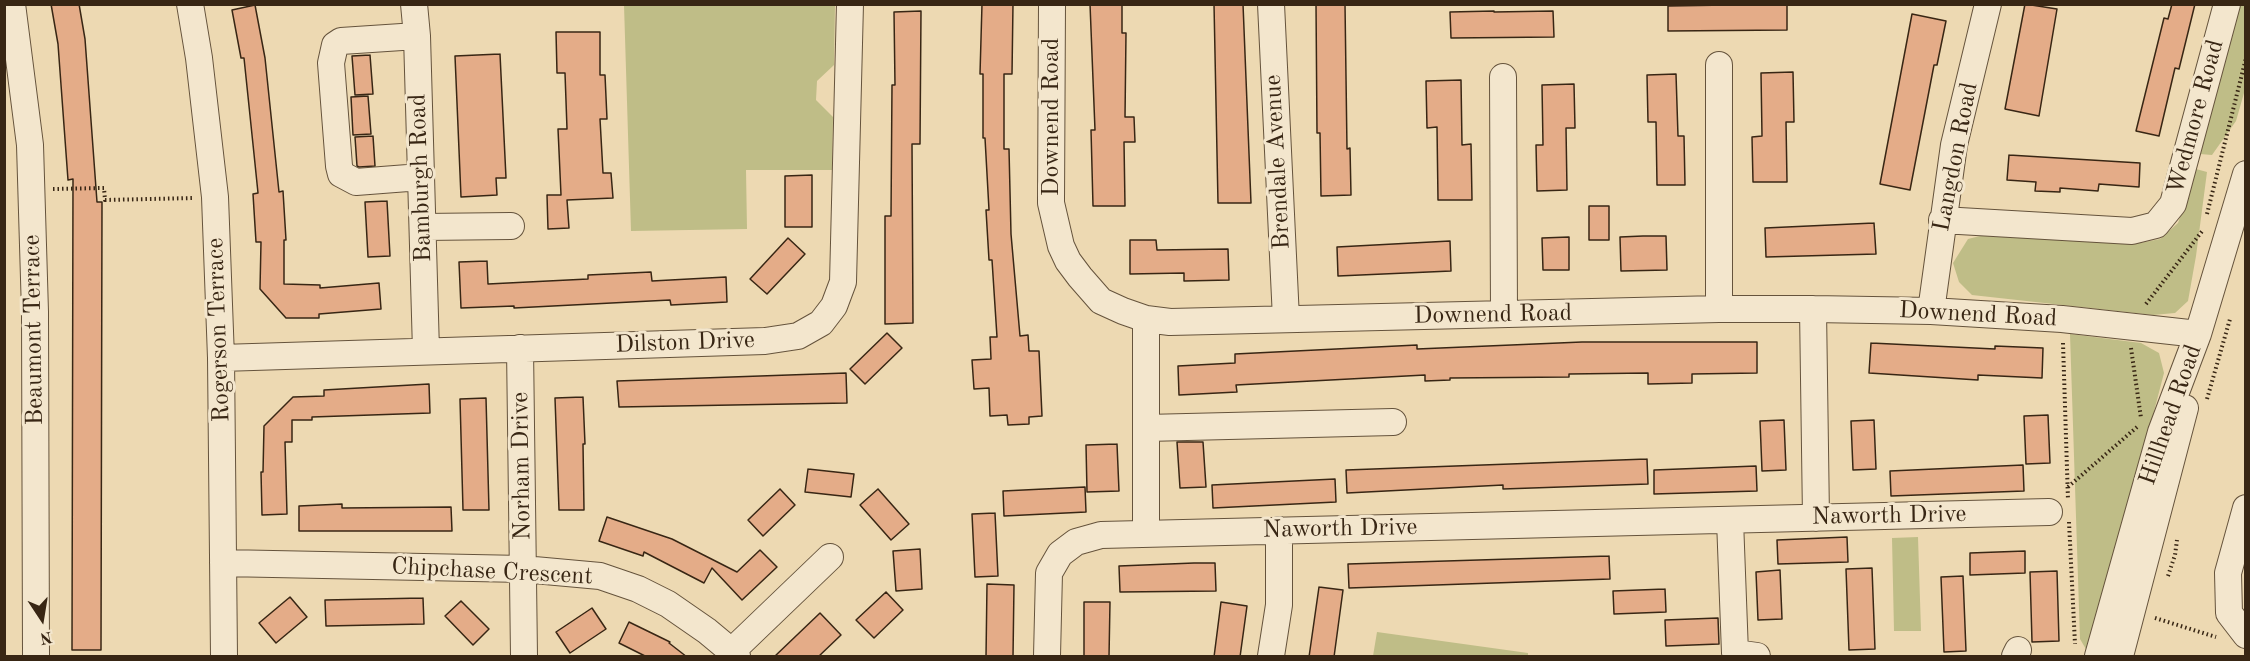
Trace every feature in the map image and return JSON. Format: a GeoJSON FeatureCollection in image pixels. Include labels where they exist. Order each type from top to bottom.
{"type":"FeatureCollection","features":[{"type":"Feature","properties":{"kind":"street","name":"Beaumont Terrace"},"geometry":{"type":"LineString","coordinates":[[12,4],[30,145],[35,312],[36,657]]}},
{"type":"Feature","properties":{"kind":"street","name":"Rogerson Terrace"},"geometry":{"type":"LineString","coordinates":[[190,4],[199,58],[215,197],[221,358],[224,657]]}},
{"type":"Feature","properties":{"kind":"street","name":"Bamburgh Road"},"geometry":{"type":"LineString","coordinates":[[414,4],[417,36],[426,351]]}},
{"type":"Feature","properties":{"kind":"street","name":"Dilston Drive"},"geometry":{"type":"LineString","coordinates":[[221,358],[765,341],[798,336],[821,323],[834,306],[843,282],[850,4]]}},
{"type":"Feature","properties":{"kind":"street","name":"Downend Road"},"geometry":{"type":"LineString","coordinates":[[1052,4],[1051,203],[1061,246],[1074,269],[1101,301],[1146,319],[1170,322],[1719,309],[1813,309],[1931,311],[2062,319],[2198,334]]}},
{"type":"Feature","properties":{"kind":"street","name":"Brendale Avenue"},"geometry":{"type":"LineString","coordinates":[[1271,4],[1286,319]]}},
{"type":"Feature","properties":{"kind":"street","name":"Langdon Road"},"geometry":{"type":"LineString","coordinates":[[1931,311],[1954,145],[1988,4]]}},
{"type":"Feature","properties":{"kind":"street","name":"Wedmore Road"},"geometry":{"type":"LineString","coordinates":[[1942,220],[2132,231],[2156,225],[2173,204],[2227,4]]}},
{"type":"Feature","properties":{"kind":"street"},"geometry":{"type":"LineString","coordinates":[[417,36],[341,41],[335,45],[331,63],[341,174],[356,182],[421,177]]}},
{"type":"Feature","properties":{"kind":"street"},"geometry":{"type":"LineString","coordinates":[[1719,65],[1719,309]]}},
{"type":"Feature","properties":{"kind":"street"},"geometry":{"type":"LineString","coordinates":[[1503,77],[1504,314]]}},
{"type":"Feature","properties":{"kind":"street","name":"Hillhead Road"},"geometry":{"type":"LineString","coordinates":[[2098,657],[2162,432],[2198,334],[2246,174]]}},
{"type":"Feature","properties":{"kind":"street"},"geometry":{"type":"LineString","coordinates":[[423,226],[511,226]]}},
{"type":"Feature","properties":{"kind":"street"},"geometry":{"type":"LineString","coordinates":[[1813,309],[1816,518]]}},
{"type":"Feature","properties":{"kind":"street"},"geometry":{"type":"LineString","coordinates":[[1146,319],[1146,534]]}},
{"type":"Feature","properties":{"kind":"street"},"geometry":{"type":"LineString","coordinates":[[2120,657],[2181,426],[2198,334]]}},
{"type":"Feature","properties":{"kind":"street","name":"Norham Drive"},"geometry":{"type":"LineString","coordinates":[[520,348],[524,657]]}},
{"type":"Feature","properties":{"kind":"street"},"geometry":{"type":"LineString","coordinates":[[1146,428],[1393,422]]}},
{"type":"Feature","properties":{"kind":"street"},"geometry":{"type":"LineString","coordinates":[[2235,637],[2229,613],[2228,573],[2246,508]]}},
{"type":"Feature","properties":{"kind":"street","name":"Naworth Drive"},"geometry":{"type":"LineString","coordinates":[[1047,657],[1050,573],[1060,554],[1076,542],[1101,535],[2062,514]]}},
{"type":"Feature","properties":{"kind":"street"},"geometry":{"type":"LineString","coordinates":[[1730,520],[1735,653],[1757,657]]}},
{"type":"Feature","properties":{"kind":"street"},"geometry":{"type":"LineString","coordinates":[[1271,657],[1279,605],[1279,530]]}},
{"type":"Feature","properties":{"kind":"street"},"geometry":{"type":"LineString","coordinates":[[735,654],[830,557]]}},
{"type":"Feature","properties":{"kind":"street","name":"Chipchase Crescent"},"geometry":{"type":"LineString","coordinates":[[223,563],[523,569],[600,576],[638,589],[668,604],[735,654]]}},
{"type":"Feature","properties":{"kind":"path"},"geometry":{"type":"LineString","coordinates":[[31,190],[104,188],[105,200],[215,197]]}},
{"type":"Feature","properties":{"kind":"path"},"geometry":{"type":"LineString","coordinates":[[2062,319],[2068,487],[2062,514],[2075,645]]}},
{"type":"Feature","properties":{"kind":"path"},"geometry":{"type":"LineString","coordinates":[[2062,514],[2068,487],[2142,423],[2162,432]]}},
{"type":"Feature","properties":{"kind":"path"},"geometry":{"type":"LineString","coordinates":[[2133,611],[2235,637]]}},
{"type":"Feature","properties":{"kind":"shaded area"},"geometry":{"type":"Polygon","coordinates":[[[624,5],[835,5],[834,65],[817,81],[816,100],[833,117],[832,170],[746,170],[747,229],[631,231],[624,5]]]}},
{"type":"Feature","properties":{"kind":"shaded area"},"geometry":{"type":"Polygon","coordinates":[[[2240,5],[2245,5],[2246,86],[2236,121],[2212,155],[2200,154],[2240,5]]]}},
{"type":"Feature","properties":{"kind":"shaded area"},"geometry":{"type":"Polygon","coordinates":[[[2196,169],[2207,172],[2196,256],[2188,301],[2175,313],[2153,315],[1972,295],[1959,282],[1953,263],[1968,239],[1996,232],[2140,243],[2160,239],[2178,223],[2196,169]]]}},
{"type":"Feature","properties":{"kind":"shaded area"},"geometry":{"type":"Polygon","coordinates":[[[2070,334],[2141,343],[2159,353],[2164,373],[2090,656],[2080,639],[2070,334]]]}},
{"type":"Feature","properties":{"kind":"shaded area"},"geometry":{"type":"Polygon","coordinates":[[[1918,537],[1921,631],[1894,631],[1892,538],[1918,537]]]}},
{"type":"Feature","properties":{"kind":"shaded area"},"geometry":{"type":"Polygon","coordinates":[[[1377,632],[1528,653],[1528,656],[1373,656],[1377,632]]]}},
{"type":"Feature","properties":{"kind":"building"},"geometry":{"type":"Polygon","coordinates":[[[51,4],[79,4],[85,39],[97,202],[102,202],[101,650],[72,650],[73,179],[68,180],[58,44],[51,4]]]}},
{"type":"Feature","properties":{"kind":"building"},"geometry":{"type":"Polygon","coordinates":[[[982,4],[1013,4],[1012,74],[1004,74],[1004,149],[1009,149],[1011,234],[1020,336],[1028,335],[1029,351],[1039,351],[1042,416],[1029,417],[1029,424],[1008,425],[1007,415],[990,416],[989,388],[974,389],[972,360],[991,359],[990,337],[997,337],[986,210],[989,210],[985,138],[983,138],[983,74],[980,74],[982,4]]]}},
{"type":"Feature","properties":{"kind":"building"},"geometry":{"type":"Polygon","coordinates":[[[1090,4],[1122,4],[1122,33],[1126,33],[1125,117],[1134,117],[1135,142],[1124,142],[1125,206],[1093,206],[1091,130],[1095,130],[1090,4]]]}},
{"type":"Feature","properties":{"kind":"building"},"geometry":{"type":"Polygon","coordinates":[[[1214,4],[1243,4],[1251,203],[1218,203],[1214,4]]]}},
{"type":"Feature","properties":{"kind":"building"},"geometry":{"type":"Polygon","coordinates":[[[1316,4],[1345,4],[1347,149],[1350,148],[1351,195],[1321,196],[1320,133],[1317,133],[1316,4]]]}},
{"type":"Feature","properties":{"kind":"building"},"geometry":{"type":"Polygon","coordinates":[[[1787,4],[1787,30],[1668,31],[1668,6],[1787,4]]]}},
{"type":"Feature","properties":{"kind":"building"},"geometry":{"type":"Polygon","coordinates":[[[2025,4],[2057,9],[2039,116],[2005,109],[2025,4]]]}},
{"type":"Feature","properties":{"kind":"building"},"geometry":{"type":"Polygon","coordinates":[[[2172,4],[2195,4],[2179,69],[2175,68],[2159,136],[2136,131],[2164,18],[2168,19],[2172,4]]]}},
{"type":"Feature","properties":{"kind":"building"},"geometry":{"type":"Polygon","coordinates":[[[255,5],[265,58],[279,192],[283,191],[286,240],[284,240],[284,284],[320,285],[320,288],[379,283],[381,309],[319,314],[319,318],[286,318],[260,289],[261,242],[256,242],[253,194],[258,193],[244,58],[241,58],[232,10],[255,5]]]}},
{"type":"Feature","properties":{"kind":"building"},"geometry":{"type":"Polygon","coordinates":[[[921,11],[920,144],[912,144],[913,323],[885,324],[885,216],[891,216],[892,85],[895,85],[894,12],[921,11]]]}},
{"type":"Feature","properties":{"kind":"building"},"geometry":{"type":"Polygon","coordinates":[[[1553,11],[1554,37],[1451,38],[1450,12],[1553,11]]]}},
{"type":"Feature","properties":{"kind":"building"},"geometry":{"type":"Polygon","coordinates":[[[1912,14],[1946,21],[1937,65],[1934,65],[1910,190],[1880,184],[1912,14]]]}},
{"type":"Feature","properties":{"kind":"building"},"geometry":{"type":"Polygon","coordinates":[[[556,32],[600,32],[600,75],[605,75],[607,119],[600,119],[603,173],[611,173],[613,198],[567,200],[569,228],[548,229],[547,195],[561,195],[558,129],[567,129],[565,73],[557,73],[556,32]]]}},
{"type":"Feature","properties":{"kind":"building"},"geometry":{"type":"Polygon","coordinates":[[[500,54],[506,178],[496,178],[497,195],[461,197],[455,56],[500,54]]]}},
{"type":"Feature","properties":{"kind":"building"},"geometry":{"type":"Polygon","coordinates":[[[370,55],[373,94],[355,95],[352,56],[370,55]]]}},
{"type":"Feature","properties":{"kind":"building"},"geometry":{"type":"Polygon","coordinates":[[[1793,72],[1794,122],[1786,122],[1787,182],[1753,182],[1752,137],[1762,136],[1761,73],[1793,72]]]}},
{"type":"Feature","properties":{"kind":"building"},"geometry":{"type":"Polygon","coordinates":[[[1676,74],[1678,136],[1684,136],[1685,185],[1657,185],[1656,122],[1648,122],[1647,75],[1676,74]]]}},
{"type":"Feature","properties":{"kind":"building"},"geometry":{"type":"Polygon","coordinates":[[[1461,80],[1462,145],[1471,144],[1472,200],[1438,200],[1437,127],[1427,128],[1426,81],[1461,80]]]}},
{"type":"Feature","properties":{"kind":"building"},"geometry":{"type":"Polygon","coordinates":[[[1574,84],[1575,128],[1566,128],[1567,190],[1537,191],[1536,145],[1543,145],[1542,85],[1574,84]]]}},
{"type":"Feature","properties":{"kind":"building"},"geometry":{"type":"Polygon","coordinates":[[[368,96],[371,134],[353,135],[351,97],[368,96]]]}},
{"type":"Feature","properties":{"kind":"building"},"geometry":{"type":"Polygon","coordinates":[[[373,136],[375,166],[359,167],[357,166],[355,137],[373,136]]]}},
{"type":"Feature","properties":{"kind":"building"},"geometry":{"type":"Polygon","coordinates":[[[2009,155],[2140,163],[2139,187],[2099,184],[2098,191],[2060,188],[2060,192],[2035,191],[2036,182],[2007,180],[2009,155]]]}},
{"type":"Feature","properties":{"kind":"building"},"geometry":{"type":"Polygon","coordinates":[[[812,175],[812,227],[785,227],[785,176],[812,175]]]}},
{"type":"Feature","properties":{"kind":"building"},"geometry":{"type":"Polygon","coordinates":[[[387,201],[390,256],[368,257],[365,202],[387,201]]]}},
{"type":"Feature","properties":{"kind":"building"},"geometry":{"type":"Polygon","coordinates":[[[1589,206],[1609,206],[1609,240],[1589,240],[1589,206]]]}},
{"type":"Feature","properties":{"kind":"building"},"geometry":{"type":"Polygon","coordinates":[[[1874,223],[1876,254],[1766,257],[1765,228],[1874,223]]]}},
{"type":"Feature","properties":{"kind":"building"},"geometry":{"type":"Polygon","coordinates":[[[1666,236],[1667,270],[1621,271],[1620,237],[1666,236]]]}},
{"type":"Feature","properties":{"kind":"building"},"geometry":{"type":"Polygon","coordinates":[[[1569,237],[1569,270],[1543,270],[1542,238],[1569,237]]]}},
{"type":"Feature","properties":{"kind":"building"},"geometry":{"type":"Polygon","coordinates":[[[788,238],[805,254],[767,294],[750,279],[788,238]]]}},
{"type":"Feature","properties":{"kind":"building"},"geometry":{"type":"Polygon","coordinates":[[[1130,240],[1156,240],[1157,250],[1228,249],[1229,280],[1184,281],[1184,273],[1130,274],[1130,240]]]}},
{"type":"Feature","properties":{"kind":"building"},"geometry":{"type":"Polygon","coordinates":[[[1450,241],[1451,271],[1338,276],[1337,247],[1450,241]]]}},
{"type":"Feature","properties":{"kind":"building"},"geometry":{"type":"Polygon","coordinates":[[[487,261],[488,284],[588,279],[588,275],[651,272],[652,281],[726,277],[727,302],[671,305],[670,300],[514,308],[514,306],[461,308],[459,262],[487,261]]]}},
{"type":"Feature","properties":{"kind":"building"},"geometry":{"type":"Polygon","coordinates":[[[887,333],[902,348],[865,384],[850,369],[887,333]]]}},
{"type":"Feature","properties":{"kind":"building"},"geometry":{"type":"Polygon","coordinates":[[[1582,342],[1757,342],[1757,373],[1692,374],[1692,383],[1648,384],[1648,373],[1569,374],[1569,377],[1450,378],[1450,380],[1425,381],[1425,375],[1236,385],[1237,392],[1179,395],[1178,366],[1235,363],[1235,354],[1417,345],[1417,349],[1582,342]]]}},
{"type":"Feature","properties":{"kind":"building"},"geometry":{"type":"Polygon","coordinates":[[[1871,343],[1995,349],[1995,346],[2043,348],[2042,378],[1978,375],[1978,380],[1869,373],[1871,343]]]}},
{"type":"Feature","properties":{"kind":"building"},"geometry":{"type":"Polygon","coordinates":[[[846,373],[847,403],[619,407],[617,381],[846,373]]]}},
{"type":"Feature","properties":{"kind":"building"},"geometry":{"type":"Polygon","coordinates":[[[429,384],[430,413],[312,417],[312,420],[292,420],[292,442],[285,442],[287,514],[262,515],[261,472],[263,472],[264,426],[293,397],[324,396],[324,390],[429,384]]]}},
{"type":"Feature","properties":{"kind":"building"},"geometry":{"type":"Polygon","coordinates":[[[583,397],[584,510],[559,510],[555,398],[583,397]]]}},
{"type":"Feature","properties":{"kind":"building"},"geometry":{"type":"Polygon","coordinates":[[[486,398],[489,510],[463,510],[460,399],[486,398]]]}},
{"type":"Feature","properties":{"kind":"building"},"geometry":{"type":"Polygon","coordinates":[[[2048,415],[2050,463],[2026,464],[2024,416],[2048,415]]]}},
{"type":"Feature","properties":{"kind":"building"},"geometry":{"type":"Polygon","coordinates":[[[1784,420],[1786,470],[1762,471],[1760,421],[1784,420]]]}},
{"type":"Feature","properties":{"kind":"building"},"geometry":{"type":"Polygon","coordinates":[[[1874,420],[1876,469],[1853,470],[1851,421],[1874,420]]]}},
{"type":"Feature","properties":{"kind":"building"},"geometry":{"type":"Polygon","coordinates":[[[1177,442],[1203,442],[1206,487],[1180,488],[1177,442]]]}},
{"type":"Feature","properties":{"kind":"building"},"geometry":{"type":"Polygon","coordinates":[[[1117,444],[1119,491],[1087,492],[1086,445],[1117,444]]]}},
{"type":"Feature","properties":{"kind":"building"},"geometry":{"type":"Polygon","coordinates":[[[1647,459],[1648,484],[1503,489],[1503,485],[1347,493],[1346,470],[1647,459]]]}},
{"type":"Feature","properties":{"kind":"building"},"geometry":{"type":"Polygon","coordinates":[[[2023,465],[2024,491],[1891,496],[1890,471],[2023,465]]]}},
{"type":"Feature","properties":{"kind":"building"},"geometry":{"type":"Polygon","coordinates":[[[1756,466],[1757,491],[1654,494],[1654,470],[1756,466]]]}},
{"type":"Feature","properties":{"kind":"building"},"geometry":{"type":"Polygon","coordinates":[[[808,469],[854,474],[851,497],[805,492],[808,469]]]}},
{"type":"Feature","properties":{"kind":"building"},"geometry":{"type":"Polygon","coordinates":[[[1335,479],[1336,502],[1213,508],[1212,485],[1335,479]]]}},
{"type":"Feature","properties":{"kind":"building"},"geometry":{"type":"Polygon","coordinates":[[[1085,487],[1086,512],[1004,516],[1003,491],[1085,487]]]}},
{"type":"Feature","properties":{"kind":"building"},"geometry":{"type":"Polygon","coordinates":[[[780,489],[795,505],[763,536],[748,520],[780,489]]]}},
{"type":"Feature","properties":{"kind":"building"},"geometry":{"type":"Polygon","coordinates":[[[878,489],[909,524],[891,540],[860,505],[878,489]]]}},
{"type":"Feature","properties":{"kind":"building"},"geometry":{"type":"Polygon","coordinates":[[[342,504],[342,508],[451,507],[452,531],[299,531],[299,506],[342,504]]]}},
{"type":"Feature","properties":{"kind":"building"},"geometry":{"type":"Polygon","coordinates":[[[995,513],[998,576],[975,577],[972,514],[995,513]]]}},
{"type":"Feature","properties":{"kind":"building"},"geometry":{"type":"Polygon","coordinates":[[[607,517],[672,539],[737,572],[760,550],[777,567],[742,600],[712,568],[704,583],[644,552],[643,556],[599,541],[607,517]]]}},
{"type":"Feature","properties":{"kind":"building"},"geometry":{"type":"Polygon","coordinates":[[[1847,537],[1848,562],[1778,564],[1777,540],[1847,537]]]}},
{"type":"Feature","properties":{"kind":"building"},"geometry":{"type":"Polygon","coordinates":[[[920,549],[922,589],[896,591],[893,551],[920,549]]]}},
{"type":"Feature","properties":{"kind":"building"},"geometry":{"type":"Polygon","coordinates":[[[2025,551],[2025,573],[1970,575],[1970,553],[2025,551]]]}},
{"type":"Feature","properties":{"kind":"building"},"geometry":{"type":"Polygon","coordinates":[[[1609,556],[1610,579],[1349,588],[1348,564],[1609,556]]]}},
{"type":"Feature","properties":{"kind":"building"},"geometry":{"type":"Polygon","coordinates":[[[1215,563],[1216,591],[1120,592],[1119,566],[1215,563]]]}},
{"type":"Feature","properties":{"kind":"building"},"geometry":{"type":"Polygon","coordinates":[[[1872,568],[1875,649],[1849,650],[1846,569],[1872,568]]]}},
{"type":"Feature","properties":{"kind":"building"},"geometry":{"type":"Polygon","coordinates":[[[1780,570],[1782,619],[1758,620],[1756,572],[1780,570]]]}},
{"type":"Feature","properties":{"kind":"building"},"geometry":{"type":"Polygon","coordinates":[[[2057,571],[2059,641],[2032,642],[2030,572],[2057,571]]]}},
{"type":"Feature","properties":{"kind":"building"},"geometry":{"type":"Polygon","coordinates":[[[1963,576],[1966,651],[1944,652],[1941,577],[1963,576]]]}},
{"type":"Feature","properties":{"kind":"building"},"geometry":{"type":"Polygon","coordinates":[[[987,584],[1014,585],[1013,657],[986,657],[987,584]]]}},
{"type":"Feature","properties":{"kind":"building"},"geometry":{"type":"Polygon","coordinates":[[[1319,587],[1343,590],[1334,657],[1309,657],[1319,587]]]}},
{"type":"Feature","properties":{"kind":"building"},"geometry":{"type":"Polygon","coordinates":[[[1665,589],[1666,612],[1614,614],[1613,591],[1665,589]]]}},
{"type":"Feature","properties":{"kind":"building"},"geometry":{"type":"Polygon","coordinates":[[[886,592],[903,610],[874,638],[856,620],[886,592]]]}},
{"type":"Feature","properties":{"kind":"building"},"geometry":{"type":"Polygon","coordinates":[[[290,597],[307,617],[276,643],[259,623],[290,597]]]}},
{"type":"Feature","properties":{"kind":"building"},"geometry":{"type":"Polygon","coordinates":[[[423,598],[424,624],[326,626],[325,600],[423,598]]]}},
{"type":"Feature","properties":{"kind":"building"},"geometry":{"type":"Polygon","coordinates":[[[461,601],[489,629],[473,645],[445,616],[461,601]]]}},
{"type":"Feature","properties":{"kind":"building"},"geometry":{"type":"Polygon","coordinates":[[[1084,602],[1110,602],[1109,657],[1084,657],[1084,602]]]}},
{"type":"Feature","properties":{"kind":"building"},"geometry":{"type":"Polygon","coordinates":[[[1221,602],[1247,606],[1240,657],[1214,657],[1221,602]]]}},
{"type":"Feature","properties":{"kind":"building"},"geometry":{"type":"Polygon","coordinates":[[[592,608],[606,629],[570,653],[556,632],[592,608]]]}},
{"type":"Feature","properties":{"kind":"building"},"geometry":{"type":"Polygon","coordinates":[[[820,613],[841,635],[818,657],[774,657],[820,613]]]}},
{"type":"Feature","properties":{"kind":"building"},"geometry":{"type":"Polygon","coordinates":[[[1718,618],[1719,644],[1666,646],[1665,620],[1718,618]]]}},
{"type":"Feature","properties":{"kind":"building"},"geometry":{"type":"Polygon","coordinates":[[[629,622],[670,642],[687,657],[647,657],[619,643],[629,622]]]}}]}
